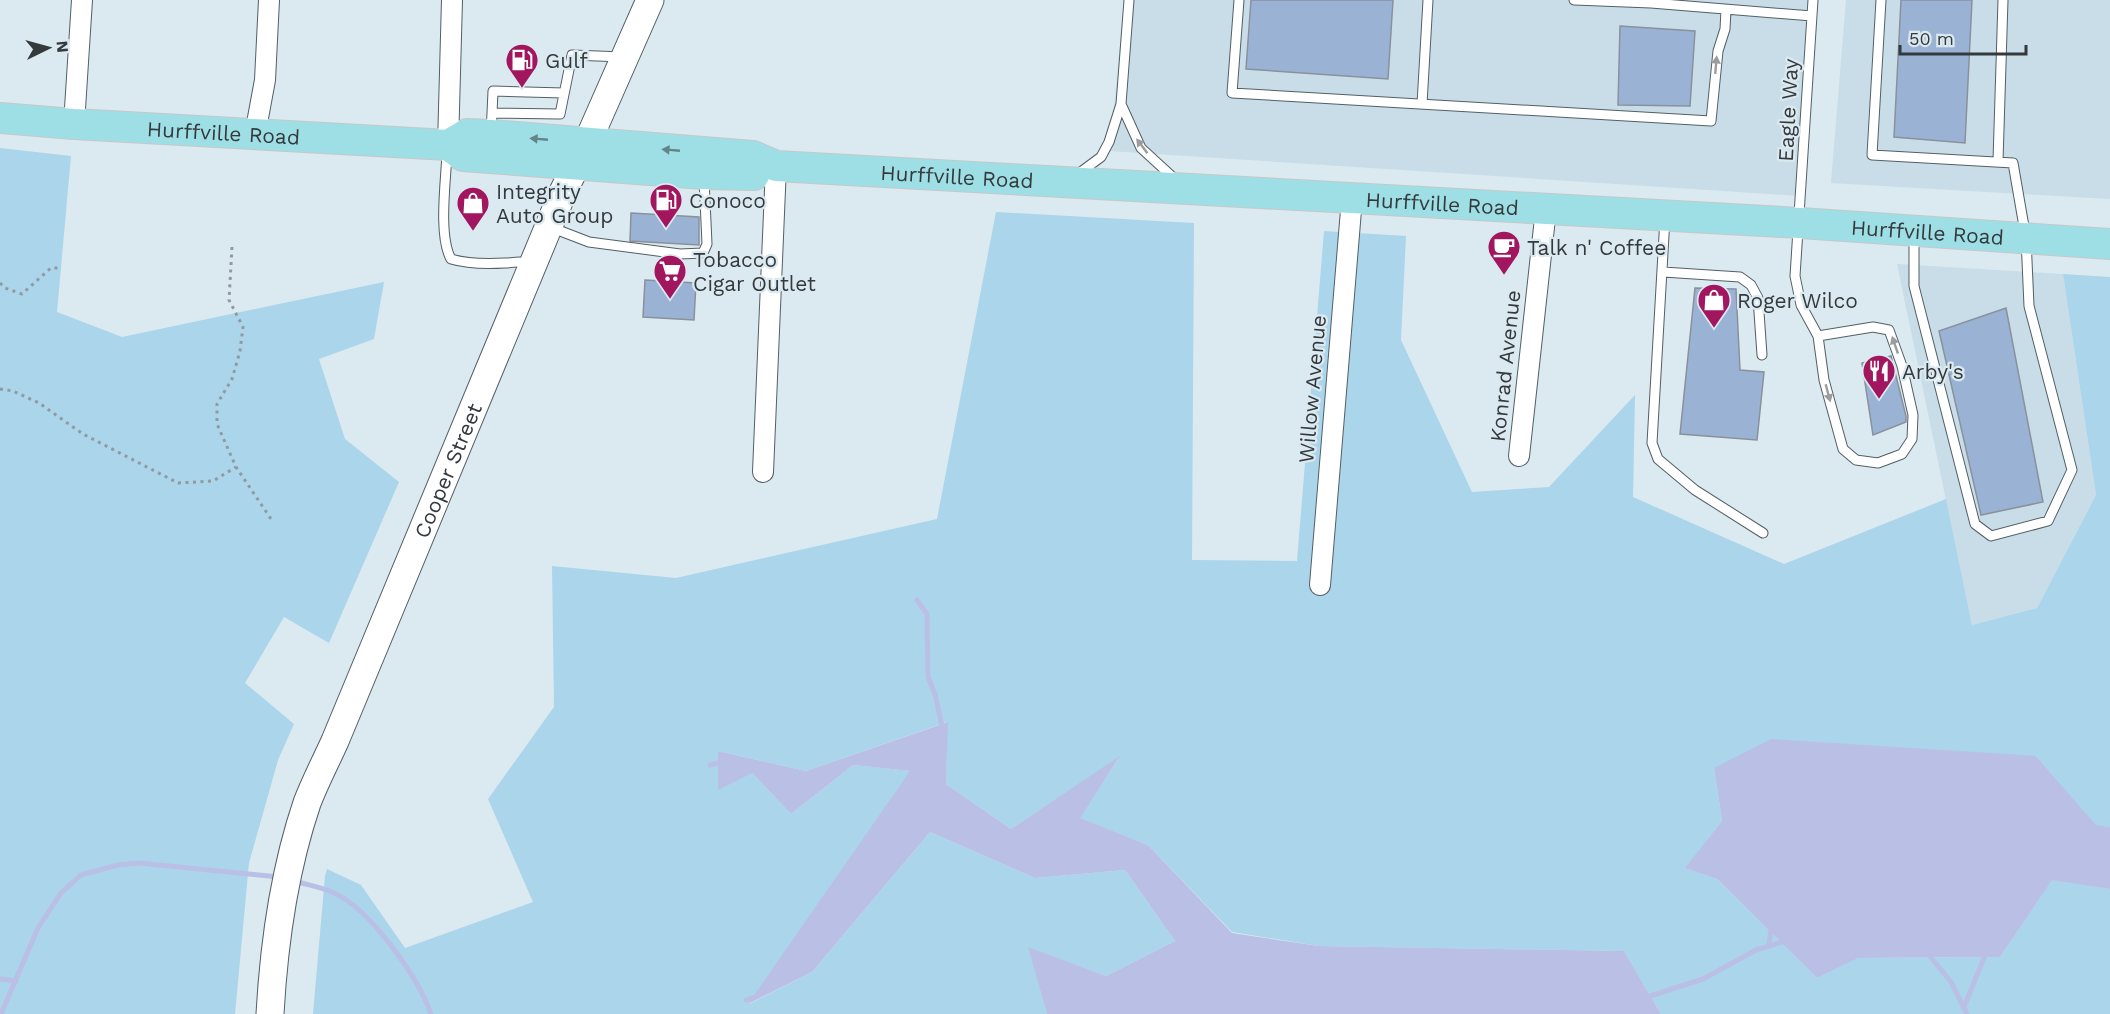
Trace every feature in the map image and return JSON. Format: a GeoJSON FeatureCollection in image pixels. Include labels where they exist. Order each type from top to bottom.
{"type":"FeatureCollection","features":[{"type":"Feature","properties":{"kind":"main road","name":"Cooper Street"},"geometry":{"type":"LineString","coordinates":[[270,1014],[274,950],[287,873],[308,802],[548,226],[650,0]]}},
{"type":"Feature","properties":{"kind":"main road","name":"Hurffville Road"},"geometry":{"type":"LineString","coordinates":[[0,118],[448,145],[463,156],[582,154],[753,156],[776,166],[1800,223],[2110,244]]}},
{"type":"Feature","properties":{"kind":"main road","name":"Hurffville Road"},"geometry":{"type":"LineString","coordinates":[[448,145],[492,124],[582,154],[704,174],[754,176],[776,166]]}},
{"type":"Feature","properties":{"kind":"street"},"geometry":{"type":"LineString","coordinates":[[74,124],[82,0]]}},
{"type":"Feature","properties":{"kind":"street"},"geometry":{"type":"LineString","coordinates":[[255,134],[265,80],[269,0]]}},
{"type":"Feature","properties":{"kind":"street"},"geometry":{"type":"LineString","coordinates":[[448,145],[452,0]]}},
{"type":"Feature","properties":{"kind":"street"},"geometry":{"type":"LineString","coordinates":[[763,472],[776,166]]}},
{"type":"Feature","properties":{"kind":"street","name":"Willow Avenue"},"geometry":{"type":"LineString","coordinates":[[1320,585],[1352,198]]}},
{"type":"Feature","properties":{"kind":"street","name":"Konrad Avenue"},"geometry":{"type":"LineString","coordinates":[[1519,456],[1546,209]]}},
{"type":"Feature","properties":{"kind":"lane"},"geometry":{"type":"LineString","coordinates":[[1068,181],[1101,158],[1109,142],[1121,104],[1129,0]]}},
{"type":"Feature","properties":{"kind":"lane"},"geometry":{"type":"LineString","coordinates":[[1239,0],[1232,93],[1711,121],[1718,51],[1725,29],[1726,10]]}},
{"type":"Feature","properties":{"kind":"lane"},"geometry":{"type":"LineString","coordinates":[[1422,104],[1428,0]]}},
{"type":"Feature","properties":{"kind":"lane"},"geometry":{"type":"LineString","coordinates":[[1574,0],[1680,3],[1726,10],[1812,16]]}},
{"type":"Feature","properties":{"kind":"lane","name":"Eagle Way"},"geometry":{"type":"LineString","coordinates":[[1813,0],[1795,276],[1801,305],[1818,336]]}},
{"type":"Feature","properties":{"kind":"lane"},"geometry":{"type":"LineString","coordinates":[[1881,0],[1872,155],[2013,163],[2026,238],[2029,306],[2072,470],[2048,521],[1990,536],[1975,524],[1914,286],[1914,231]]}},
{"type":"Feature","properties":{"kind":"lane"},"geometry":{"type":"LineString","coordinates":[[1998,161],[2003,0]]}},
{"type":"Feature","properties":{"kind":"lane"},"geometry":{"type":"LineString","coordinates":[[564,93],[493,91],[492,124],[560,114],[572,55],[625,57]]}},
{"type":"Feature","properties":{"kind":"lane"},"geometry":{"type":"LineString","coordinates":[[1121,104],[1141,148],[1183,187]]}},
{"type":"Feature","properties":{"kind":"lane"},"geometry":{"type":"LineString","coordinates":[[448,145],[444,233],[451,259],[464,263],[506,263],[522,260],[532,265]]}},
{"type":"Feature","properties":{"kind":"lane"},"geometry":{"type":"LineString","coordinates":[[548,226],[589,242],[680,254],[703,253],[707,244],[704,174]]}},
{"type":"Feature","properties":{"kind":"lane"},"geometry":{"type":"LineString","coordinates":[[1665,216],[1652,443],[1658,459],[1695,490],[1763,533]]}},
{"type":"Feature","properties":{"kind":"lane"},"geometry":{"type":"LineString","coordinates":[[1663,272],[1740,277],[1751,285],[1758,298],[1762,356]]}},
{"type":"Feature","properties":{"kind":"lane"},"geometry":{"type":"LineString","coordinates":[[1873,327],[1889,330],[1902,366],[1913,415],[1912,440],[1902,454],[1878,463],[1856,460],[1843,449],[1824,380],[1818,336],[1873,327]]}},
{"type":"Feature","properties":{"kind":"path"},"geometry":{"type":"LineString","coordinates":[[232,247],[229,300],[243,327],[240,351],[232,379],[217,404],[217,424],[236,467],[271,519]]}},
{"type":"Feature","properties":{"kind":"path"},"geometry":{"type":"LineString","coordinates":[[0,282],[5,288],[22,294],[51,268],[61,268]]}},
{"type":"Feature","properties":{"kind":"path"},"geometry":{"type":"LineString","coordinates":[[0,389],[14,391],[39,403],[83,434],[178,483],[213,481],[236,467]]}},
{"type":"Feature","properties":{"kind":"shaded area"},"geometry":{"type":"Polygon","coordinates":[[[1124,0],[1813,0],[1801,196],[1110,151],[1124,0]]]}},
{"type":"Feature","properties":{"kind":"shaded area"},"geometry":{"type":"Polygon","coordinates":[[[1846,0],[2110,0],[2110,199],[1831,183],[1846,0]]]}},
{"type":"Feature","properties":{"kind":"shaded area"},"geometry":{"type":"Polygon","coordinates":[[[0,148],[71,156],[57,312],[122,337],[384,282],[374,339],[319,359],[345,439],[399,482],[329,643],[284,617],[245,683],[294,724],[278,760],[249,863],[235,1014],[0,1014],[0,148]]]}},
{"type":"Feature","properties":{"kind":"shaded area"},"geometry":{"type":"Polygon","coordinates":[[[996,212],[1194,223],[1192,560],[1297,561],[1324,231],[1406,236],[1401,340],[1472,492],[1549,487],[1635,395],[1633,497],[1784,564],[1946,499],[1972,625],[2037,608],[2096,495],[2063,274],[2110,277],[2110,827],[2096,826],[2036,756],[1714,768],[1722,821],[1686,868],[1717,879],[1817,978],[1857,958],[2000,957],[2052,879],[2110,889],[2110,1014],[1661,1014],[1624,951],[1319,946],[1232,932],[1148,845],[1079,818],[1119,758],[1011,829],[946,784],[947,722],[806,771],[718,751],[752,773],[791,814],[853,765],[911,771],[749,1004],[812,972],[930,832],[1035,878],[1125,870],[1175,941],[1106,976],[1029,948],[1047,1014],[313,1014],[327,869],[361,885],[405,948],[533,902],[488,799],[554,707],[552,566],[676,578],[937,519],[996,212]]]}},
{"type":"Feature","properties":{"kind":"shaded area"},"geometry":{"type":"Polygon","coordinates":[[[1897,264],[2063,274],[2096,495],[2037,608],[1972,625],[1897,264]]]}},
{"type":"Feature","properties":{"kind":"shaded area"},"geometry":{"type":"Polygon","coordinates":[[[948,722],[946,784],[1011,829],[1120,756],[1080,818],[1148,845],[1232,933],[1319,946],[1624,951],[1661,1014],[1047,1014],[1028,947],[1106,976],[1175,941],[1125,870],[1035,878],[930,832],[812,972],[748,1004],[910,771],[853,765],[791,814],[752,773],[718,790],[718,751],[806,771],[948,722]]]}},
{"type":"Feature","properties":{"kind":"shaded area"},"geometry":{"type":"Polygon","coordinates":[[[1771,739],[2036,756],[2096,825],[2110,827],[2110,889],[2052,880],[2000,957],[1858,958],[1817,978],[1717,879],[1685,868],[1722,821],[1714,768],[1771,739]]]}},
{"type":"Feature","properties":{"kind":"building"},"geometry":{"type":"Polygon","coordinates":[[[1251,0],[1393,0],[1388,79],[1246,69],[1251,0]]]}},
{"type":"Feature","properties":{"kind":"building"},"geometry":{"type":"Polygon","coordinates":[[[1901,0],[1972,0],[1965,143],[1894,137],[1901,0]]]}},
{"type":"Feature","properties":{"kind":"building"},"geometry":{"type":"Polygon","coordinates":[[[1620,26],[1695,31],[1690,106],[1618,105],[1620,26]]]}},
{"type":"Feature","properties":{"kind":"building","name":"Conoco"},"geometry":{"type":"Polygon","coordinates":[[[631,213],[699,217],[699,245],[630,241],[631,213]]]}},
{"type":"Feature","properties":{"kind":"building","name":"Tobacco Cigar Outlet"},"geometry":{"type":"Polygon","coordinates":[[[645,280],[696,283],[694,320],[643,317],[645,280]]]}},
{"type":"Feature","properties":{"kind":"building","name":"Roger Wilco"},"geometry":{"type":"Polygon","coordinates":[[[1695,288],[1736,289],[1740,370],[1764,372],[1757,440],[1680,434],[1695,288]]]}},
{"type":"Feature","properties":{"kind":"building"},"geometry":{"type":"Polygon","coordinates":[[[2006,308],[2043,502],[1981,515],[1939,331],[2006,308]]]}},
{"type":"Feature","properties":{"kind":"building"},"geometry":{"type":"Polygon","coordinates":[[[1891,356],[1906,422],[1873,435],[1862,363],[1891,356]]]}},
{"type":"Feature","properties":{"kind":"waterway"},"geometry":{"type":"LineString","coordinates":[[917,600],[927,614],[928,677],[935,694],[943,731]]}},
{"type":"Feature","properties":{"kind":"waterway"},"geometry":{"type":"LineString","coordinates":[[710,765],[723,762]]}},
{"type":"Feature","properties":{"kind":"waterway"},"geometry":{"type":"LineString","coordinates":[[1,1014],[38,928],[61,893],[81,875],[118,865],[139,863],[279,877]]}},
{"type":"Feature","properties":{"kind":"waterway"},"geometry":{"type":"LineString","coordinates":[[294,881],[334,893],[363,913],[404,964],[425,999],[431,1014]]}},
{"type":"Feature","properties":{"kind":"waterway"},"geometry":{"type":"LineString","coordinates":[[1769,946],[1771,927]]}},
{"type":"Feature","properties":{"kind":"waterway"},"geometry":{"type":"LineString","coordinates":[[1644,998],[1703,979],[1756,950],[1785,941]]}},
{"type":"Feature","properties":{"kind":"waterway"},"geometry":{"type":"LineString","coordinates":[[1964,1007],[1986,953]]}},
{"type":"Feature","properties":{"kind":"waterway"},"geometry":{"type":"LineString","coordinates":[[1928,954],[1951,982],[1967,1014]]}},
{"type":"Feature","properties":{"kind":"waterway"},"geometry":{"type":"LineString","coordinates":[[0,979],[16,981]]}},
{"type":"Feature","properties":{"kind":"waterway"},"geometry":{"type":"LineString","coordinates":[[746,1000],[758,996]]}},
{"type":"Feature","properties":{"kind":"place","name":"Gulf"},"geometry":{"type":"Point","coordinates":[522,89]}},
{"type":"Feature","properties":{"kind":"place","name":"Conoco"},"geometry":{"type":"Point","coordinates":[666,229]}},
{"type":"Feature","properties":{"kind":"place","name":"Integrity Auto Group"},"geometry":{"type":"Point","coordinates":[473,232]}},
{"type":"Feature","properties":{"kind":"place","name":"Talk n' Coffee"},"geometry":{"type":"Point","coordinates":[1504,276]}},
{"type":"Feature","properties":{"kind":"place","name":"Tobacco Cigar Outlet"},"geometry":{"type":"Point","coordinates":[670,300]}},
{"type":"Feature","properties":{"kind":"place","name":"Roger Wilco"},"geometry":{"type":"Point","coordinates":[1714,329]}},
{"type":"Feature","properties":{"kind":"place","name":"Arby's"},"geometry":{"type":"Point","coordinates":[1879,400]}}]}
